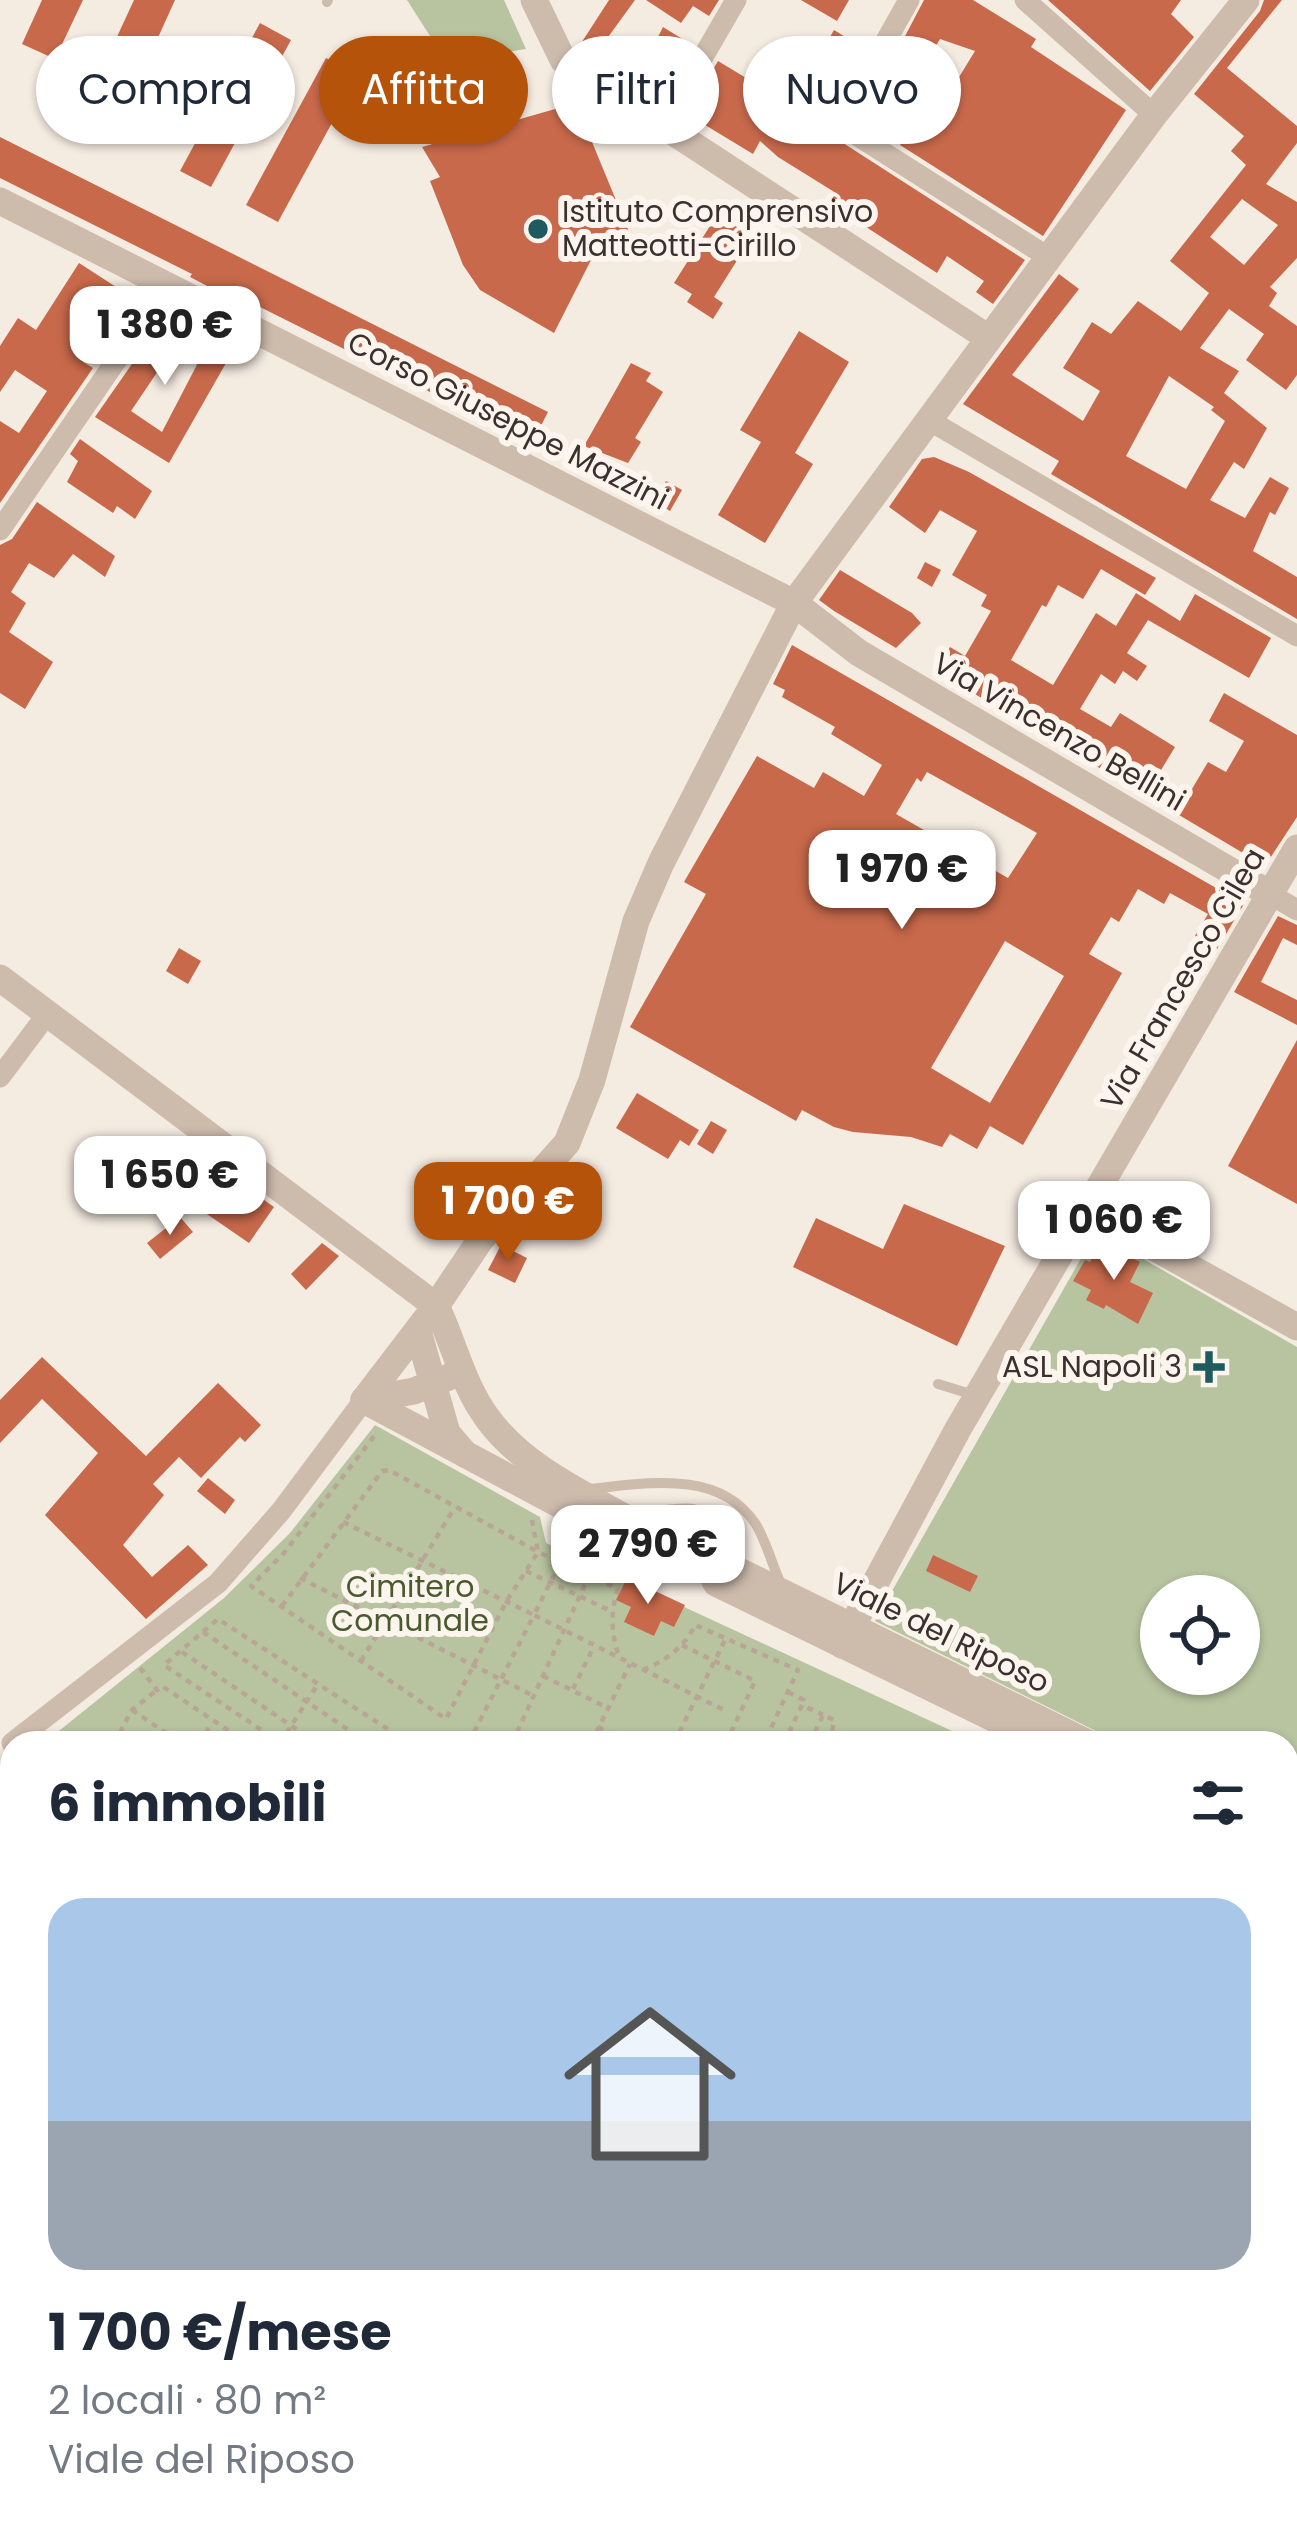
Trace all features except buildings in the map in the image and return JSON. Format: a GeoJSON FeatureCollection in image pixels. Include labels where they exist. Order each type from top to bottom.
{"type":"FeatureCollection","features":[{"type":"Feature","properties":{"kind":"street"},"geometry":{"type":"LineString","coordinates":[[534,0],[552,37]]}},
{"type":"Feature","properties":{"kind":"street"},"geometry":{"type":"LineString","coordinates":[[715,36],[736,0]]}},
{"type":"Feature","properties":{"kind":"street"},"geometry":{"type":"LineString","coordinates":[[909,0],[839,124],[1048,257]]}},
{"type":"Feature","properties":{"kind":"street"},"geometry":{"type":"LineString","coordinates":[[1025,0],[1154,115]]}},
{"type":"Feature","properties":{"kind":"street"},"geometry":{"type":"LineString","coordinates":[[27,1731],[218,1583],[281,1511],[418,1331],[481,1239],[568,1143],[592,1080],[636,921],[794,602],[1154,115],[1246,0]]}},
{"type":"Feature","properties":{"kind":"street"},"geometry":{"type":"LineString","coordinates":[[691,144],[987,338]]}},
{"type":"Feature","properties":{"kind":"street","name":"Corso Giuseppe Mazzini"},"geometry":{"type":"LineString","coordinates":[[0,201],[794,602]]}},
{"type":"Feature","properties":{"kind":"street"},"geometry":{"type":"LineString","coordinates":[[0,530],[167,285]]}},
{"type":"Feature","properties":{"kind":"street"},"geometry":{"type":"LineString","coordinates":[[927,419],[1297,636]]}},
{"type":"Feature","properties":{"kind":"street","name":"Via Vincenzo Bellini"},"geometry":{"type":"LineString","coordinates":[[794,602],[859,653],[1297,910]]}},
{"type":"Feature","properties":{"kind":"street","name":"Via Francesco Cilea"},"geometry":{"type":"LineString","coordinates":[[847,1635],[977,1396],[1297,848]]}},
{"type":"Feature","properties":{"kind":"street"},"geometry":{"type":"LineString","coordinates":[[0,978],[436,1306]]}},
{"type":"Feature","properties":{"kind":"street"},"geometry":{"type":"LineString","coordinates":[[0,1078],[48,1013]]}},
{"type":"Feature","properties":{"kind":"street"},"geometry":{"type":"LineString","coordinates":[[1088,1210],[1297,1328]]}},
{"type":"Feature","properties":{"kind":"street","name":"Viale del Riposo"},"geometry":{"type":"LineString","coordinates":[[436,1306],[488,1420],[526,1458],[626,1519],[695,1518],[721,1543],[730,1568],[784,1592],[847,1635],[1022,1731]]}},
{"type":"Feature","properties":{"kind":"street"},"geometry":{"type":"LineString","coordinates":[[418,1331],[448,1433],[470,1460]]}},
{"type":"Feature","properties":{"kind":"street"},"geometry":{"type":"LineString","coordinates":[[364,1400],[433,1384],[462,1367]]}},
{"type":"Feature","properties":{"kind":"street"},"geometry":{"type":"LineString","coordinates":[[442,1412],[444,1398],[455,1391],[466,1392],[478,1403]]}},
{"type":"Feature","properties":{"kind":"street","name":"Viale del Riposo"},"geometry":{"type":"LineString","coordinates":[[364,1400],[622,1538],[632,1541],[668,1534],[685,1538],[699,1549],[716,1583],[847,1635],[1061,1731]]}},
{"type":"Feature","properties":{"kind":"lane"},"geometry":{"type":"LineString","coordinates":[[938,1384],[977,1396]]}},
{"type":"Feature","properties":{"kind":"lane"},"geometry":{"type":"LineString","coordinates":[[575,1490],[669,1482],[705,1487],[731,1501],[754,1522],[784,1592]]}},
{"type":"Feature","properties":{"kind":"path"},"geometry":{"type":"LineString","coordinates":[[376,1433],[284,1554],[251,1586],[446,1719],[506,1602],[538,1552],[534,1520]]}},
{"type":"Feature","properties":{"kind":"path"},"geometry":{"type":"LineString","coordinates":[[282,1606],[382,1471],[389,1469],[538,1552],[618,1589],[613,1612],[620,1658]]}},
{"type":"Feature","properties":{"kind":"path"},"geometry":{"type":"LineString","coordinates":[[362,1661],[455,1506]]}},
{"type":"Feature","properties":{"kind":"path"},"geometry":{"type":"LineString","coordinates":[[343,1522],[724,1710]]}},
{"type":"Feature","properties":{"kind":"path"},"geometry":{"type":"LineString","coordinates":[[474,1731],[561,1563]]}},
{"type":"Feature","properties":{"kind":"path"},"geometry":{"type":"LineString","coordinates":[[526,1571],[613,1612]]}},
{"type":"Feature","properties":{"kind":"path"},"geometry":{"type":"LineString","coordinates":[[518,1731],[589,1576]]}},
{"type":"Feature","properties":{"kind":"path"},"geometry":{"type":"LineString","coordinates":[[300,1579],[534,1696]]}},
{"type":"Feature","properties":{"kind":"path"},"geometry":{"type":"LineString","coordinates":[[262,1731],[164,1665],[218,1619],[390,1731]]}},
{"type":"Feature","properties":{"kind":"path"},"geometry":{"type":"LineString","coordinates":[[643,1670],[660,1664],[682,1645],[695,1624],[799,1670],[770,1731]]}},
{"type":"Feature","properties":{"kind":"path"},"geometry":{"type":"LineString","coordinates":[[203,1632],[350,1731]]}},
{"type":"Feature","properties":{"kind":"path"},"geometry":{"type":"LineString","coordinates":[[680,1731],[725,1639]]}},
{"type":"Feature","properties":{"kind":"path"},"geometry":{"type":"LineString","coordinates":[[682,1645],[755,1682],[733,1731]]}},
{"type":"Feature","properties":{"kind":"path"},"geometry":{"type":"LineString","coordinates":[[573,1690],[594,1646]]}},
{"type":"Feature","properties":{"kind":"path"},"geometry":{"type":"LineString","coordinates":[[180,1651],[299,1731]]}},
{"type":"Feature","properties":{"kind":"path"},"geometry":{"type":"LineString","coordinates":[[596,1731],[631,1664]]}},
{"type":"Feature","properties":{"kind":"path"},"geometry":{"type":"LineString","coordinates":[[141,1670],[157,1690]]}},
{"type":"Feature","properties":{"kind":"path"},"geometry":{"type":"LineString","coordinates":[[543,1676],[608,1708]]}},
{"type":"Feature","properties":{"kind":"path"},"geometry":{"type":"LineString","coordinates":[[288,1731],[317,1684]]}},
{"type":"Feature","properties":{"kind":"path"},"geometry":{"type":"LineString","coordinates":[[120,1731],[132,1710],[162,1686],[230,1731]]}},
{"type":"Feature","properties":{"kind":"path"},"geometry":{"type":"LineString","coordinates":[[788,1692],[804,1700],[790,1731]]}},
{"type":"Feature","properties":{"kind":"path"},"geometry":{"type":"LineString","coordinates":[[802,1705],[834,1720],[832,1731]]}},
{"type":"Feature","properties":{"kind":"path"},"geometry":{"type":"LineString","coordinates":[[132,1710],[163,1731]]}},
{"type":"Feature","properties":{"kind":"path"},"geometry":{"type":"LineString","coordinates":[[816,1731],[824,1715]]}},
{"type":"Feature","properties":{"kind":"path"},"geometry":{"type":"LineString","coordinates":[[207,1731],[214,1720]]}},
{"type":"Feature","properties":{"kind":"path"},"geometry":{"type":"LineString","coordinates":[[598,1727],[606,1731]]}},
{"type":"Feature","properties":{"kind":"green space"},"geometry":{"type":"Polygon","coordinates":[[[407,0],[504,0],[520,36],[430,36],[407,0]]]}},
{"type":"Feature","properties":{"kind":"green space"},"geometry":{"type":"Polygon","coordinates":[[[1096,1232],[1297,1347],[1297,1731],[1096,1731],[875,1621],[1096,1232]]]}},
{"type":"Feature","properties":{"kind":"green space","name":"Cimitero Comunale"},"geometry":{"type":"Polygon","coordinates":[[[375,1425],[540,1517],[546,1543],[952,1731],[59,1731],[224,1598],[290,1533],[375,1425]]]}},
{"type":"Feature","properties":{"kind":"place","name":"Istituto Comprensivo Matteotti-Cirillo"},"geometry":{"type":"Point","coordinates":[538,229]}},
{"type":"Feature","properties":{"kind":"place","name":"ASL Napoli 3"},"geometry":{"type":"Point","coordinates":[1209,1367]}}]}
